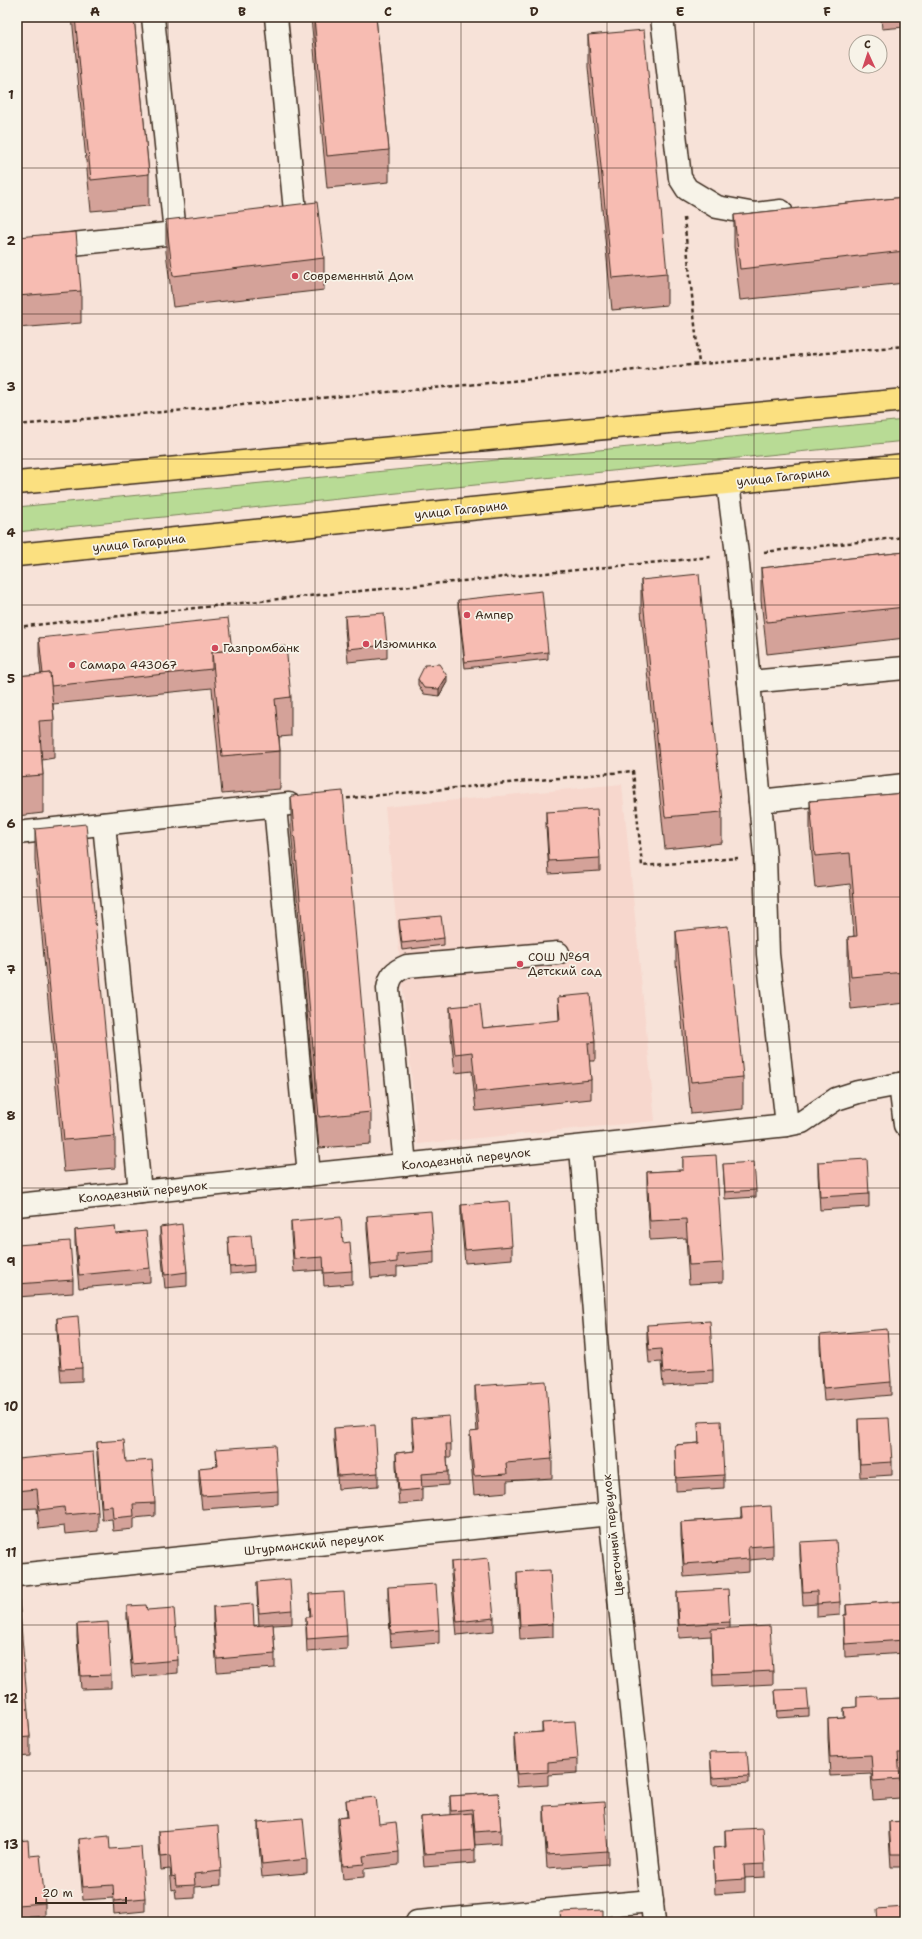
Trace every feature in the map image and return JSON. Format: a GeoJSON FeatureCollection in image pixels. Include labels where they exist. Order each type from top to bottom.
{"type":"FeatureCollection","features":[{"type":"Feature","properties":{"kind":"main road"},"geometry":{"type":"LineString","coordinates":[[17,483],[905,400]]}},
{"type":"Feature","properties":{"kind":"main road","name":"улица Гагарина"},"geometry":{"type":"LineString","coordinates":[[17,555],[905,465]]}},
{"type":"Feature","properties":{"kind":"street"},"geometry":{"type":"LineString","coordinates":[[17,250],[175,233],[153,17]]}},
{"type":"Feature","properties":{"kind":"street"},"geometry":{"type":"LineString","coordinates":[[276,17],[295,211]]}},
{"type":"Feature","properties":{"kind":"street"},"geometry":{"type":"LineString","coordinates":[[662,17],[680,178],[687,189],[717,207],[755,214],[802,209]]}},
{"type":"Feature","properties":{"kind":"street"},"geometry":{"type":"LineString","coordinates":[[728,483],[737,554],[765,856],[768,954],[788,1125]]}},
{"type":"Feature","properties":{"kind":"street"},"geometry":{"type":"LineString","coordinates":[[749,682],[905,668]]}},
{"type":"Feature","properties":{"kind":"street"},"geometry":{"type":"LineString","coordinates":[[760,801],[905,785]]}},
{"type":"Feature","properties":{"kind":"street"},"geometry":{"type":"LineString","coordinates":[[17,833],[322,801]]}},
{"type":"Feature","properties":{"kind":"street"},"geometry":{"type":"LineString","coordinates":[[275,806],[309,1175]]}},
{"type":"Feature","properties":{"kind":"street"},"geometry":{"type":"LineString","coordinates":[[104,824],[140,1192]]}},
{"type":"Feature","properties":{"kind":"street"},"geometry":{"type":"LineString","coordinates":[[404,1165],[388,989],[389,979],[395,971],[407,966],[558,953]]}},
{"type":"Feature","properties":{"kind":"street"},"geometry":{"type":"LineString","coordinates":[[902,1083],[905,1125]]}},
{"type":"Feature","properties":{"kind":"street","name":"Колодезный переулок"},"geometry":{"type":"LineString","coordinates":[[17,1205],[581,1148],[788,1125],[802,1122],[836,1099],[902,1083]]}},
{"type":"Feature","properties":{"kind":"street","name":"Цветочный переулок"},"geometry":{"type":"LineString","coordinates":[[581,1148],[610,1514],[654,1922]]}},
{"type":"Feature","properties":{"kind":"street","name":"Штурманский переулок"},"geometry":{"type":"LineString","coordinates":[[17,1575],[610,1514]]}},
{"type":"Feature","properties":{"kind":"street"},"geometry":{"type":"LineString","coordinates":[[417,1922],[652,1901]]}},
{"type":"Feature","properties":{"kind":"path"},"geometry":{"type":"LineString","coordinates":[[680,178],[699,364]]}},
{"type":"Feature","properties":{"kind":"path"},"geometry":{"type":"LineString","coordinates":[[17,425],[905,346]]}},
{"type":"Feature","properties":{"kind":"path"},"geometry":{"type":"LineString","coordinates":[[17,628],[306,596],[905,537]]}},
{"type":"Feature","properties":{"kind":"path"},"geometry":{"type":"LineString","coordinates":[[322,801],[633,771],[642,866],[765,856]]}},
{"type":"Feature","properties":{"kind":"shaded area","name":"СОШ №69 Детский сад"},"geometry":{"type":"Polygon","coordinates":[[[622,784],[655,1121],[418,1144],[385,807],[622,784]]]}},
{"type":"Feature","properties":{"kind":"green space"},"geometry":{"type":"Polygon","coordinates":[[[905,420],[905,441],[17,532],[17,507],[905,420]]]}},
{"type":"Feature","properties":{"kind":"building"},"geometry":{"type":"Polygon","coordinates":[[[75,17],[134,17],[149,174],[91,180],[75,17]]]}},
{"type":"Feature","properties":{"kind":"building"},"geometry":{"type":"Polygon","coordinates":[[[314,17],[376,17],[389,150],[327,156],[314,17]]]}},
{"type":"Feature","properties":{"kind":"building"},"geometry":{"type":"Polygon","coordinates":[[[644,30],[667,273],[612,278],[588,35],[644,30]]]}},
{"type":"Feature","properties":{"kind":"building"},"geometry":{"type":"Polygon","coordinates":[[[905,197],[905,251],[740,269],[734,215],[905,197]]]}},
{"type":"Feature","properties":{"kind":"building"},"geometry":{"type":"Polygon","coordinates":[[[317,202],[324,258],[173,276],[166,220],[317,202]]]}},
{"type":"Feature","properties":{"kind":"building"},"geometry":{"type":"Polygon","coordinates":[[[76,232],[81,291],[17,296],[17,237],[76,232]]]}},
{"type":"Feature","properties":{"kind":"building"},"geometry":{"type":"Polygon","coordinates":[[[905,552],[905,607],[767,622],[761,568],[905,552]]]}},
{"type":"Feature","properties":{"kind":"building"},"geometry":{"type":"Polygon","coordinates":[[[699,574],[722,812],[665,817],[641,580],[699,574]]]}},
{"type":"Feature","properties":{"kind":"building"},"geometry":{"type":"Polygon","coordinates":[[[542,591],[548,652],[465,662],[458,600],[542,591]]]}},
{"type":"Feature","properties":{"kind":"building"},"geometry":{"type":"Polygon","coordinates":[[[384,613],[387,645],[348,649],[345,616],[384,613]]]}},
{"type":"Feature","properties":{"kind":"building"},"geometry":{"type":"Polygon","coordinates":[[[228,618],[232,650],[212,652],[212,669],[51,686],[50,673],[43,674],[39,638],[228,618]]]}},
{"type":"Feature","properties":{"kind":"building"},"geometry":{"type":"Polygon","coordinates":[[[286,646],[291,697],[275,699],[280,751],[222,756],[212,652],[286,646]]]}},
{"type":"Feature","properties":{"kind":"building"},"geometry":{"type":"Polygon","coordinates":[[[439,664],[447,676],[439,689],[424,688],[418,679],[425,665],[439,664]]]}},
{"type":"Feature","properties":{"kind":"building"},"geometry":{"type":"Polygon","coordinates":[[[50,673],[54,720],[39,721],[43,775],[17,777],[17,676],[50,673]]]}},
{"type":"Feature","properties":{"kind":"building"},"geometry":{"type":"Polygon","coordinates":[[[343,791],[371,1112],[319,1117],[291,796],[343,791]]]}},
{"type":"Feature","properties":{"kind":"building"},"geometry":{"type":"Polygon","coordinates":[[[905,793],[905,972],[851,977],[848,937],[857,936],[850,853],[815,856],[810,801],[905,793]]]}},
{"type":"Feature","properties":{"kind":"building"},"geometry":{"type":"Polygon","coordinates":[[[597,809],[600,858],[549,861],[546,812],[597,809]]]}},
{"type":"Feature","properties":{"kind":"building"},"geometry":{"type":"Polygon","coordinates":[[[86,824],[115,1136],[64,1140],[35,829],[86,824]]]}},
{"type":"Feature","properties":{"kind":"building"},"geometry":{"type":"Polygon","coordinates":[[[441,916],[444,938],[402,943],[399,920],[441,916]]]}},
{"type":"Feature","properties":{"kind":"building"},"geometry":{"type":"Polygon","coordinates":[[[728,926],[743,1077],[691,1082],[676,931],[728,926]]]}},
{"type":"Feature","properties":{"kind":"building"},"geometry":{"type":"Polygon","coordinates":[[[590,994],[595,1042],[588,1043],[591,1080],[476,1092],[472,1052],[455,1054],[450,1007],[480,1004],[483,1028],[560,1020],[558,997],[590,994]]]}},
{"type":"Feature","properties":{"kind":"building"},"geometry":{"type":"Polygon","coordinates":[[[716,1155],[723,1263],[689,1265],[686,1219],[650,1221],[647,1172],[683,1170],[683,1157],[716,1155]]]}},
{"type":"Feature","properties":{"kind":"building"},"geometry":{"type":"Polygon","coordinates":[[[867,1159],[869,1194],[820,1197],[818,1162],[867,1159]]]}},
{"type":"Feature","properties":{"kind":"building"},"geometry":{"type":"Polygon","coordinates":[[[754,1162],[756,1190],[725,1192],[723,1164],[754,1162]]]}},
{"type":"Feature","properties":{"kind":"building"},"geometry":{"type":"Polygon","coordinates":[[[509,1201],[512,1246],[465,1250],[461,1205],[509,1201]]]}},
{"type":"Feature","properties":{"kind":"building"},"geometry":{"type":"Polygon","coordinates":[[[431,1211],[434,1251],[397,1254],[397,1262],[371,1265],[367,1216],[431,1211]]]}},
{"type":"Feature","properties":{"kind":"building"},"geometry":{"type":"Polygon","coordinates":[[[341,1217],[343,1243],[350,1242],[352,1271],[324,1273],[323,1257],[294,1259],[291,1221],[341,1217]]]}},
{"type":"Feature","properties":{"kind":"building"},"geometry":{"type":"Polygon","coordinates":[[[182,1224],[187,1272],[165,1275],[160,1227],[182,1224]]]}},
{"type":"Feature","properties":{"kind":"building"},"geometry":{"type":"Polygon","coordinates":[[[115,1226],[116,1234],[146,1231],[150,1268],[79,1275],[75,1230],[115,1226]]]}},
{"type":"Feature","properties":{"kind":"building"},"geometry":{"type":"Polygon","coordinates":[[[251,1235],[254,1265],[230,1267],[228,1237],[251,1235]]]}},
{"type":"Feature","properties":{"kind":"building"},"geometry":{"type":"Polygon","coordinates":[[[70,1241],[73,1280],[17,1284],[17,1245],[70,1241]]]}},
{"type":"Feature","properties":{"kind":"building"},"geometry":{"type":"Polygon","coordinates":[[[78,1316],[82,1368],[61,1369],[57,1318],[78,1316]]]}},
{"type":"Feature","properties":{"kind":"building"},"geometry":{"type":"Polygon","coordinates":[[[710,1321],[713,1370],[663,1373],[661,1349],[649,1350],[647,1325],[710,1321]]]}},
{"type":"Feature","properties":{"kind":"building"},"geometry":{"type":"Polygon","coordinates":[[[887,1329],[891,1382],[824,1388],[820,1335],[887,1329]]]}},
{"type":"Feature","properties":{"kind":"building"},"geometry":{"type":"Polygon","coordinates":[[[546,1381],[552,1459],[506,1463],[507,1474],[474,1476],[470,1432],[479,1431],[475,1386],[546,1381]]]}},
{"type":"Feature","properties":{"kind":"building"},"geometry":{"type":"Polygon","coordinates":[[[449,1416],[451,1444],[446,1444],[448,1472],[421,1474],[422,1489],[399,1491],[396,1453],[415,1451],[412,1419],[449,1416]]]}},
{"type":"Feature","properties":{"kind":"building"},"geometry":{"type":"Polygon","coordinates":[[[889,1418],[892,1462],[860,1464],[858,1419],[889,1418]]]}},
{"type":"Feature","properties":{"kind":"building"},"geometry":{"type":"Polygon","coordinates":[[[721,1421],[724,1475],[676,1478],[675,1445],[699,1443],[698,1422],[721,1421]]]}},
{"type":"Feature","properties":{"kind":"building"},"geometry":{"type":"Polygon","coordinates":[[[375,1425],[378,1473],[338,1476],[334,1428],[375,1425]]]}},
{"type":"Feature","properties":{"kind":"building"},"geometry":{"type":"Polygon","coordinates":[[[124,1440],[126,1462],[152,1460],[155,1503],[133,1504],[134,1516],[113,1518],[112,1506],[102,1507],[97,1442],[124,1440]]]}},
{"type":"Feature","properties":{"kind":"building"},"geometry":{"type":"Polygon","coordinates":[[[275,1445],[278,1491],[202,1496],[199,1468],[218,1466],[216,1449],[275,1445]]]}},
{"type":"Feature","properties":{"kind":"building"},"geometry":{"type":"Polygon","coordinates":[[[93,1452],[98,1512],[65,1515],[64,1507],[39,1510],[37,1489],[17,1491],[17,1459],[93,1452]]]}},
{"type":"Feature","properties":{"kind":"building"},"geometry":{"type":"Polygon","coordinates":[[[771,1506],[773,1545],[748,1547],[749,1559],[684,1564],[681,1522],[742,1518],[741,1508],[771,1506]]]}},
{"type":"Feature","properties":{"kind":"building"},"geometry":{"type":"Polygon","coordinates":[[[836,1540],[840,1602],[817,1604],[817,1591],[803,1592],[800,1542],[836,1540]]]}},
{"type":"Feature","properties":{"kind":"building"},"geometry":{"type":"Polygon","coordinates":[[[488,1558],[494,1618],[457,1622],[451,1562],[488,1558]]]}},
{"type":"Feature","properties":{"kind":"building"},"geometry":{"type":"Polygon","coordinates":[[[550,1570],[553,1624],[520,1626],[517,1572],[550,1570]]]}},
{"type":"Feature","properties":{"kind":"building"},"geometry":{"type":"Polygon","coordinates":[[[290,1579],[292,1610],[259,1613],[257,1582],[290,1579]]]}},
{"type":"Feature","properties":{"kind":"building"},"geometry":{"type":"Polygon","coordinates":[[[436,1584],[439,1630],[391,1634],[388,1587],[436,1584]]]}},
{"type":"Feature","properties":{"kind":"building"},"geometry":{"type":"Polygon","coordinates":[[[728,1589],[730,1622],[679,1625],[677,1592],[728,1589]]]}},
{"type":"Feature","properties":{"kind":"building"},"geometry":{"type":"Polygon","coordinates":[[[344,1592],[347,1636],[307,1639],[306,1617],[311,1617],[309,1594],[344,1592]]]}},
{"type":"Feature","properties":{"kind":"building"},"geometry":{"type":"Polygon","coordinates":[[[17,1600],[19,1600],[30,1737],[17,1738],[17,1600]]]}},
{"type":"Feature","properties":{"kind":"building"},"geometry":{"type":"Polygon","coordinates":[[[905,1601],[905,1640],[845,1644],[844,1615],[847,1615],[846,1605],[905,1601]]]}},
{"type":"Feature","properties":{"kind":"building"},"geometry":{"type":"Polygon","coordinates":[[[253,1604],[254,1626],[273,1624],[275,1654],[217,1659],[213,1607],[253,1604]]]}},
{"type":"Feature","properties":{"kind":"building"},"geometry":{"type":"Polygon","coordinates":[[[146,1605],[147,1610],[174,1608],[178,1660],[132,1664],[127,1606],[146,1605]]]}},
{"type":"Feature","properties":{"kind":"building"},"geometry":{"type":"Polygon","coordinates":[[[108,1622],[111,1675],[81,1676],[77,1624],[108,1622]]]}},
{"type":"Feature","properties":{"kind":"building"},"geometry":{"type":"Polygon","coordinates":[[[770,1626],[773,1671],[713,1674],[711,1629],[770,1626]]]}},
{"type":"Feature","properties":{"kind":"building"},"geometry":{"type":"Polygon","coordinates":[[[807,1689],[809,1709],[777,1711],[775,1690],[807,1689]]]}},
{"type":"Feature","properties":{"kind":"building"},"geometry":{"type":"Polygon","coordinates":[[[877,1696],[877,1699],[905,1698],[905,1753],[898,1753],[900,1779],[873,1781],[871,1755],[830,1757],[828,1719],[845,1718],[844,1708],[857,1707],[857,1697],[877,1696]]]}},
{"type":"Feature","properties":{"kind":"building"},"geometry":{"type":"Polygon","coordinates":[[[575,1721],[578,1759],[548,1762],[548,1772],[517,1774],[514,1734],[543,1732],[542,1723],[575,1721]]]}},
{"type":"Feature","properties":{"kind":"building"},"geometry":{"type":"Polygon","coordinates":[[[747,1751],[749,1776],[712,1778],[710,1752],[747,1751]]]}},
{"type":"Feature","properties":{"kind":"building"},"geometry":{"type":"Polygon","coordinates":[[[498,1793],[501,1830],[475,1832],[473,1809],[451,1811],[450,1796],[498,1793]]]}},
{"type":"Feature","properties":{"kind":"building"},"geometry":{"type":"Polygon","coordinates":[[[376,1797],[379,1824],[396,1822],[399,1852],[363,1856],[364,1864],[343,1866],[338,1818],[348,1817],[346,1800],[376,1797]]]}},
{"type":"Feature","properties":{"kind":"building"},"geometry":{"type":"Polygon","coordinates":[[[604,1802],[608,1851],[547,1855],[544,1806],[604,1802]]]}},
{"type":"Feature","properties":{"kind":"building"},"geometry":{"type":"Polygon","coordinates":[[[472,1813],[475,1850],[424,1854],[421,1817],[472,1813]]]}},
{"type":"Feature","properties":{"kind":"building"},"geometry":{"type":"Polygon","coordinates":[[[303,1818],[307,1859],[262,1864],[258,1822],[303,1818]]]}},
{"type":"Feature","properties":{"kind":"building"},"geometry":{"type":"Polygon","coordinates":[[[905,1821],[905,1854],[891,1854],[889,1822],[905,1821]]]}},
{"type":"Feature","properties":{"kind":"building"},"geometry":{"type":"Polygon","coordinates":[[[218,1826],[221,1871],[194,1874],[195,1885],[176,1886],[175,1876],[172,1877],[170,1856],[161,1857],[159,1831],[218,1826]]]}},
{"type":"Feature","properties":{"kind":"building"},"geometry":{"type":"Polygon","coordinates":[[[763,1828],[765,1864],[744,1865],[745,1879],[715,1881],[713,1848],[726,1847],[725,1830],[763,1828]]]}},
{"type":"Feature","properties":{"kind":"building"},"geometry":{"type":"Polygon","coordinates":[[[109,1836],[110,1849],[141,1847],[145,1898],[114,1901],[113,1885],[83,1887],[79,1839],[109,1836]]]}},
{"type":"Feature","properties":{"kind":"building"},"geometry":{"type":"Polygon","coordinates":[[[28,1840],[29,1856],[40,1855],[45,1903],[17,1905],[17,1841],[28,1840]]]}},
{"type":"Feature","properties":{"kind":"building"},"geometry":{"type":"Polygon","coordinates":[[[905,1907],[905,1922],[878,1922],[877,1909],[905,1907]]]}},
{"type":"Feature","properties":{"kind":"building"},"geometry":{"type":"Polygon","coordinates":[[[603,1910],[603,1922],[561,1922],[560,1912],[603,1910]]]}},
{"type":"Feature","properties":{"kind":"place","name":"Современный Дом"},"geometry":{"type":"Point","coordinates":[295,276]}},
{"type":"Feature","properties":{"kind":"place","name":"Ампер"},"geometry":{"type":"Point","coordinates":[467,615]}},
{"type":"Feature","properties":{"kind":"place","name":"Изюминка"},"geometry":{"type":"Point","coordinates":[366,644]}},
{"type":"Feature","properties":{"kind":"place","name":"Газпромбанк"},"geometry":{"type":"Point","coordinates":[215,648]}},
{"type":"Feature","properties":{"kind":"place","name":"Самара 443067"},"geometry":{"type":"Point","coordinates":[72,665]}},
{"type":"Feature","properties":{"kind":"place","name":"СОШ №69 Детский сад"},"geometry":{"type":"Point","coordinates":[520,964]}}]}
